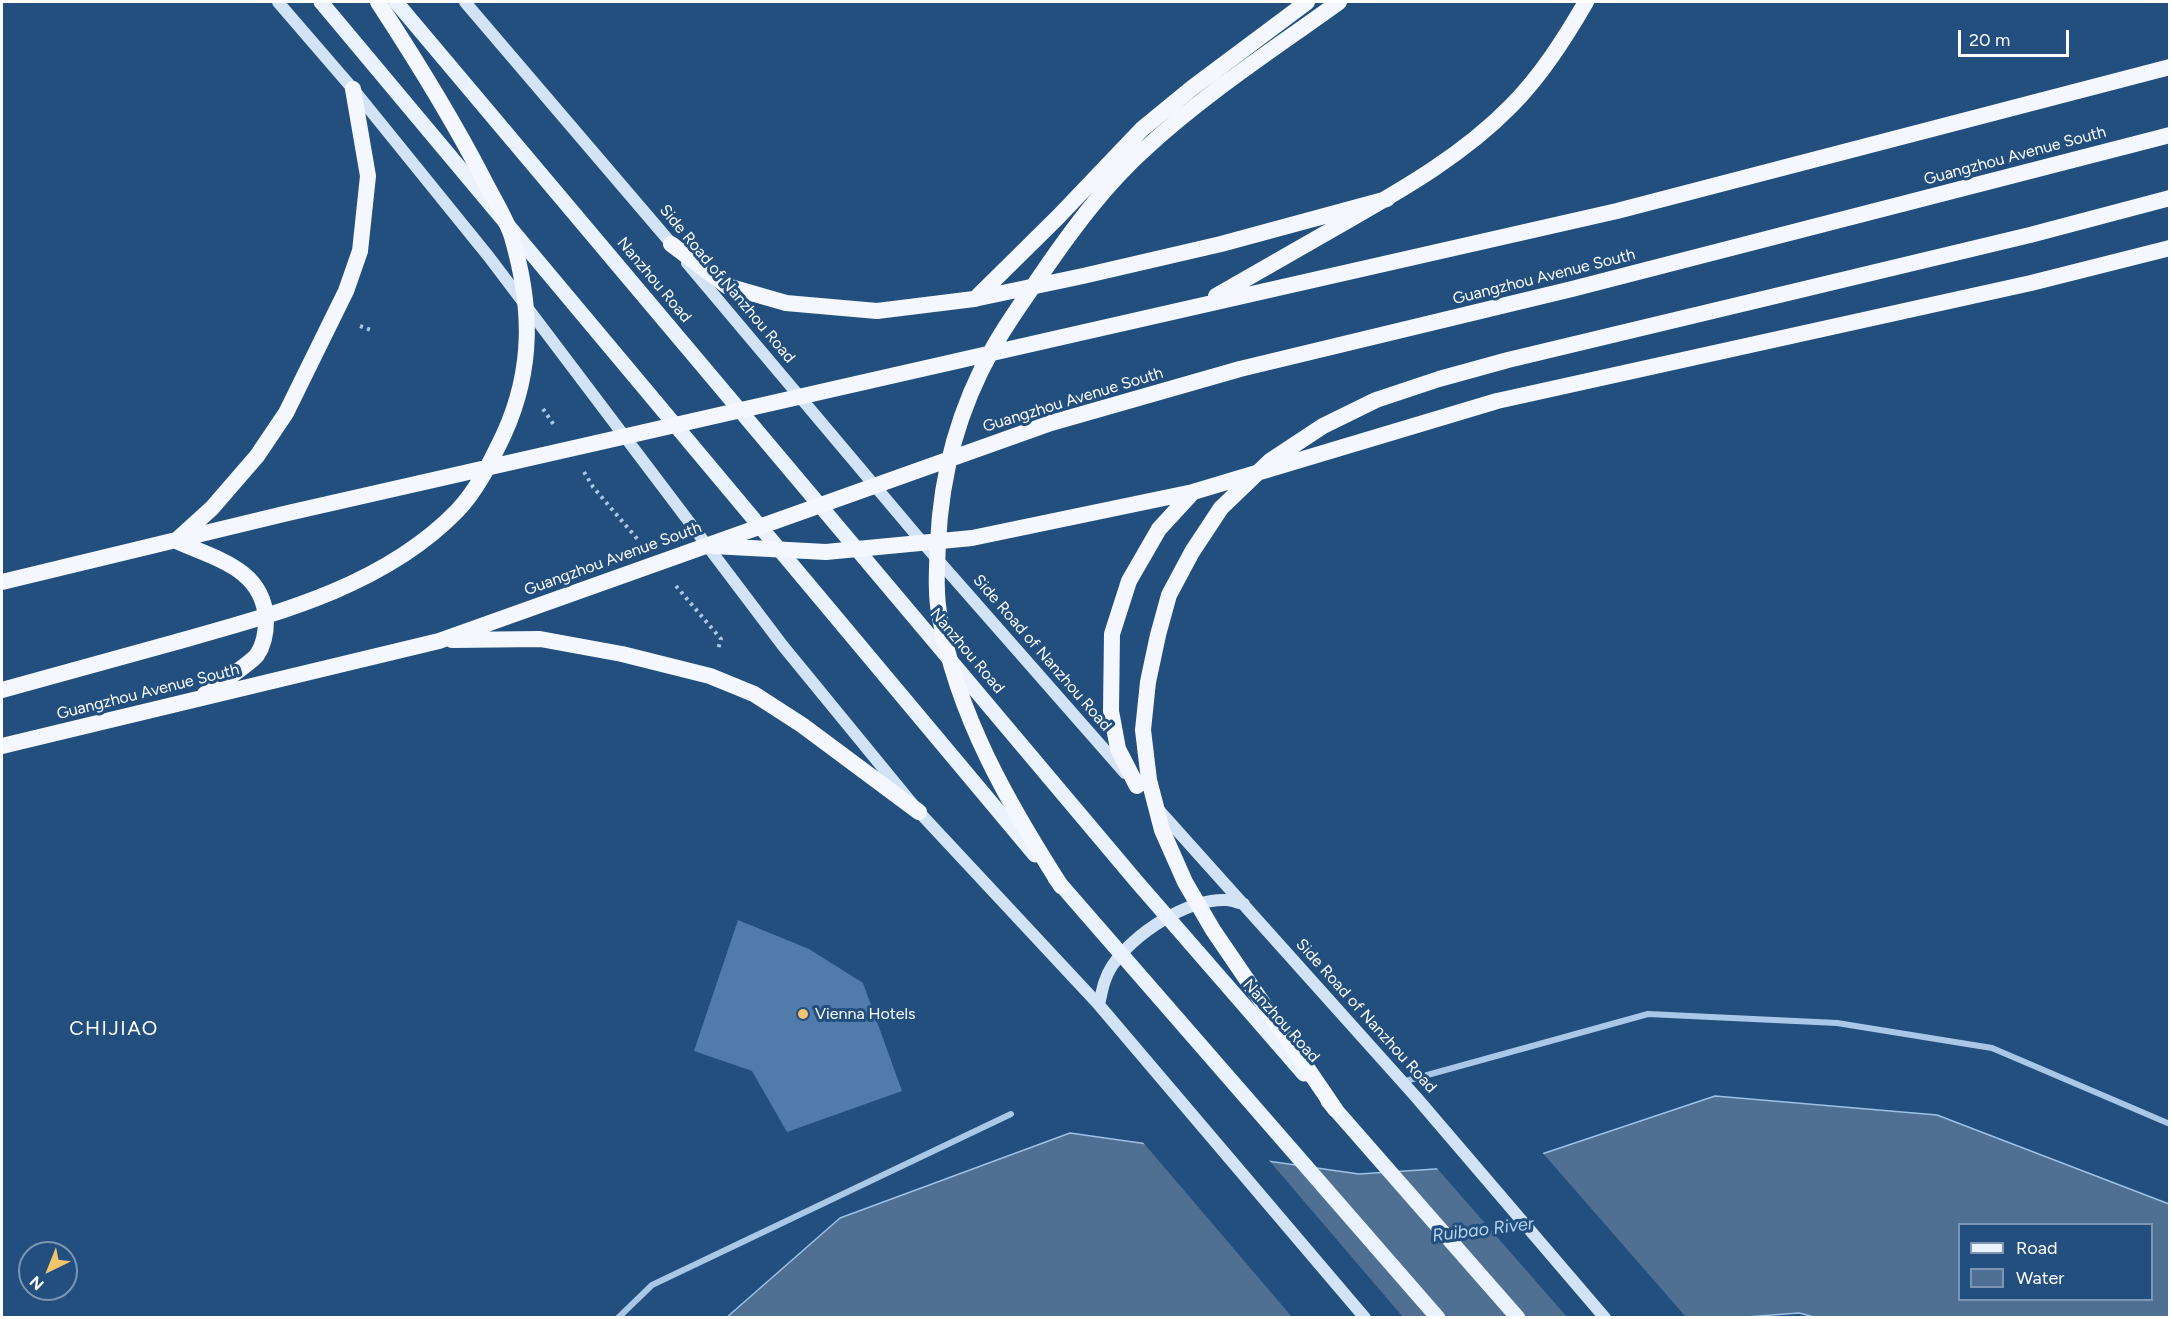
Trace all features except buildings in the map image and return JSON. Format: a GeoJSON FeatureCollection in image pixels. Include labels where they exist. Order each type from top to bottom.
{"type":"FeatureCollection","features":[{"type":"Feature","properties":{"kind":"highway"},"geometry":{"type":"LineString","coordinates":[[2,690],[271,615],[328,595],[421,543],[458,510],[487,470],[511,418],[526,370],[527,318],[522,279],[511,234],[461,136],[414,56],[378,2]]}},
{"type":"Feature","properties":{"kind":"highway"},"geometry":{"type":"LineString","coordinates":[[974,299],[1058,217],[1142,129],[1192,88],[1307,2]]}},
{"type":"Feature","properties":{"kind":"highway"},"geometry":{"type":"LineString","coordinates":[[1061,886],[1031,839],[977,737],[948,656],[939,615],[937,566],[939,522],[945,476],[956,436],[973,390],[993,348],[1074,226],[1102,194],[1145,149],[1196,106],[1339,2]]}},
{"type":"Feature","properties":{"kind":"highway"},"geometry":{"type":"LineString","coordinates":[[1199,306],[1387,199],[1443,164],[1512,106],[1570,30],[1586,2]]}},
{"type":"Feature","properties":{"kind":"highway"},"geometry":{"type":"LineString","coordinates":[[2,582],[569,448],[1617,211],[2169,67]]}},
{"type":"Feature","properties":{"kind":"highway"},"geometry":{"type":"LineString","coordinates":[[176,541],[212,508],[257,456],[286,413],[346,291],[360,251],[368,176],[353,89]]}},
{"type":"Feature","properties":{"kind":"highway","name":"Guangzhou Avenue South"},"geometry":{"type":"LineString","coordinates":[[2,746],[439,640],[1050,423],[1240,369],[1572,289],[2169,135]]}},
{"type":"Feature","properties":{"kind":"highway"},"geometry":{"type":"LineString","coordinates":[[1335,1109],[1213,930],[1185,882],[1162,830],[1149,780],[1143,730],[1148,682],[1158,635],[1169,595],[1192,552],[1221,508],[1270,462],[1323,426],[1376,400],[1418,386],[1508,360],[2030,235],[2169,198]]}},
{"type":"Feature","properties":{"kind":"highway"},"geometry":{"type":"LineString","coordinates":[[671,244],[727,286],[786,303],[877,311],[974,299],[1221,244],[1387,199]]}},
{"type":"Feature","properties":{"kind":"highway"},"geometry":{"type":"LineString","coordinates":[[706,546],[826,552],[972,538],[1193,492],[1497,402],[2031,283],[2169,248]]}},
{"type":"Feature","properties":{"kind":"highway"},"geometry":{"type":"LineString","coordinates":[[1137,786],[1118,749],[1111,711],[1112,634],[1129,581],[1159,529],[1193,492]]}},
{"type":"Feature","properties":{"kind":"highway"},"geometry":{"type":"LineString","coordinates":[[176,541],[239,569],[255,584],[265,604],[266,634],[257,656],[200,698]]}},
{"type":"Feature","properties":{"kind":"highway"},"geometry":{"type":"LineString","coordinates":[[439,640],[540,639],[622,654],[710,676],[754,694],[802,725],[919,812]]}},
{"type":"Feature","properties":{"kind":"main road"},"geometry":{"type":"LineString","coordinates":[[278,2],[353,89],[489,257],[783,646],[919,812],[1099,1005],[1365,1317]]}},
{"type":"Feature","properties":{"kind":"main road"},"geometry":{"type":"LineString","coordinates":[[321,2],[1061,886],[1438,1317]]}},
{"type":"Feature","properties":{"kind":"main road","name":"Nanzhou Road"},"geometry":{"type":"LineString","coordinates":[[396,2],[1137,882],[1518,1317]]}},
{"type":"Feature","properties":{"kind":"main road","name":"Side Road of Nanzhou Road"},"geometry":{"type":"LineString","coordinates":[[465,2],[801,396],[923,543],[1416,1097],[1605,1317]]}},
{"type":"Feature","properties":{"kind":"main road"},"geometry":{"type":"LineString","coordinates":[[1099,1005],[1104,983],[1113,966],[1131,945],[1173,914],[1192,905],[1228,900],[1245,905]]}},
{"type":"Feature","properties":{"kind":"street"},"geometry":{"type":"LineString","coordinates":[[1402,1082],[1648,1014],[1837,1023],[1992,1048],[2169,1124]]}},
{"type":"Feature","properties":{"kind":"street"},"geometry":{"type":"LineString","coordinates":[[618,1317],[652,1286],[1011,1114]]}},
{"type":"Feature","properties":{"kind":"path"},"geometry":{"type":"LineString","coordinates":[[539,402],[593,488],[721,639]]}},
{"type":"Feature","properties":{"kind":"water","name":"Ruibao River"},"geometry":{"type":"Polygon","coordinates":[[[1715,1096],[1937,1115],[2169,1204],[2169,1317],[1818,1318],[1799,1313],[1733,1318],[726,1318],[840,1218],[1070,1133],[1359,1174],[1512,1164],[1715,1096]]]}},
{"type":"Feature","properties":{"kind":"pier"},"geometry":{"type":"Polygon","coordinates":[[[1141,1140],[1267,1158],[1403,1317],[1292,1317],[1141,1140]]]}},
{"type":"Feature","properties":{"kind":"pier"},"geometry":{"type":"Polygon","coordinates":[[[1541,1151],[1686,1317],[1567,1317],[1435,1166],[1511,1161],[1541,1151]]]}},
{"type":"Feature","properties":{"kind":"place","name":"Vienna Hotels"},"geometry":{"type":"Point","coordinates":[803,1014]}},
{"type":"Feature","properties":{"kind":"district","name":"CHIJIAO"},"geometry":{"type":"Point","coordinates":[114,1029]}}]}
